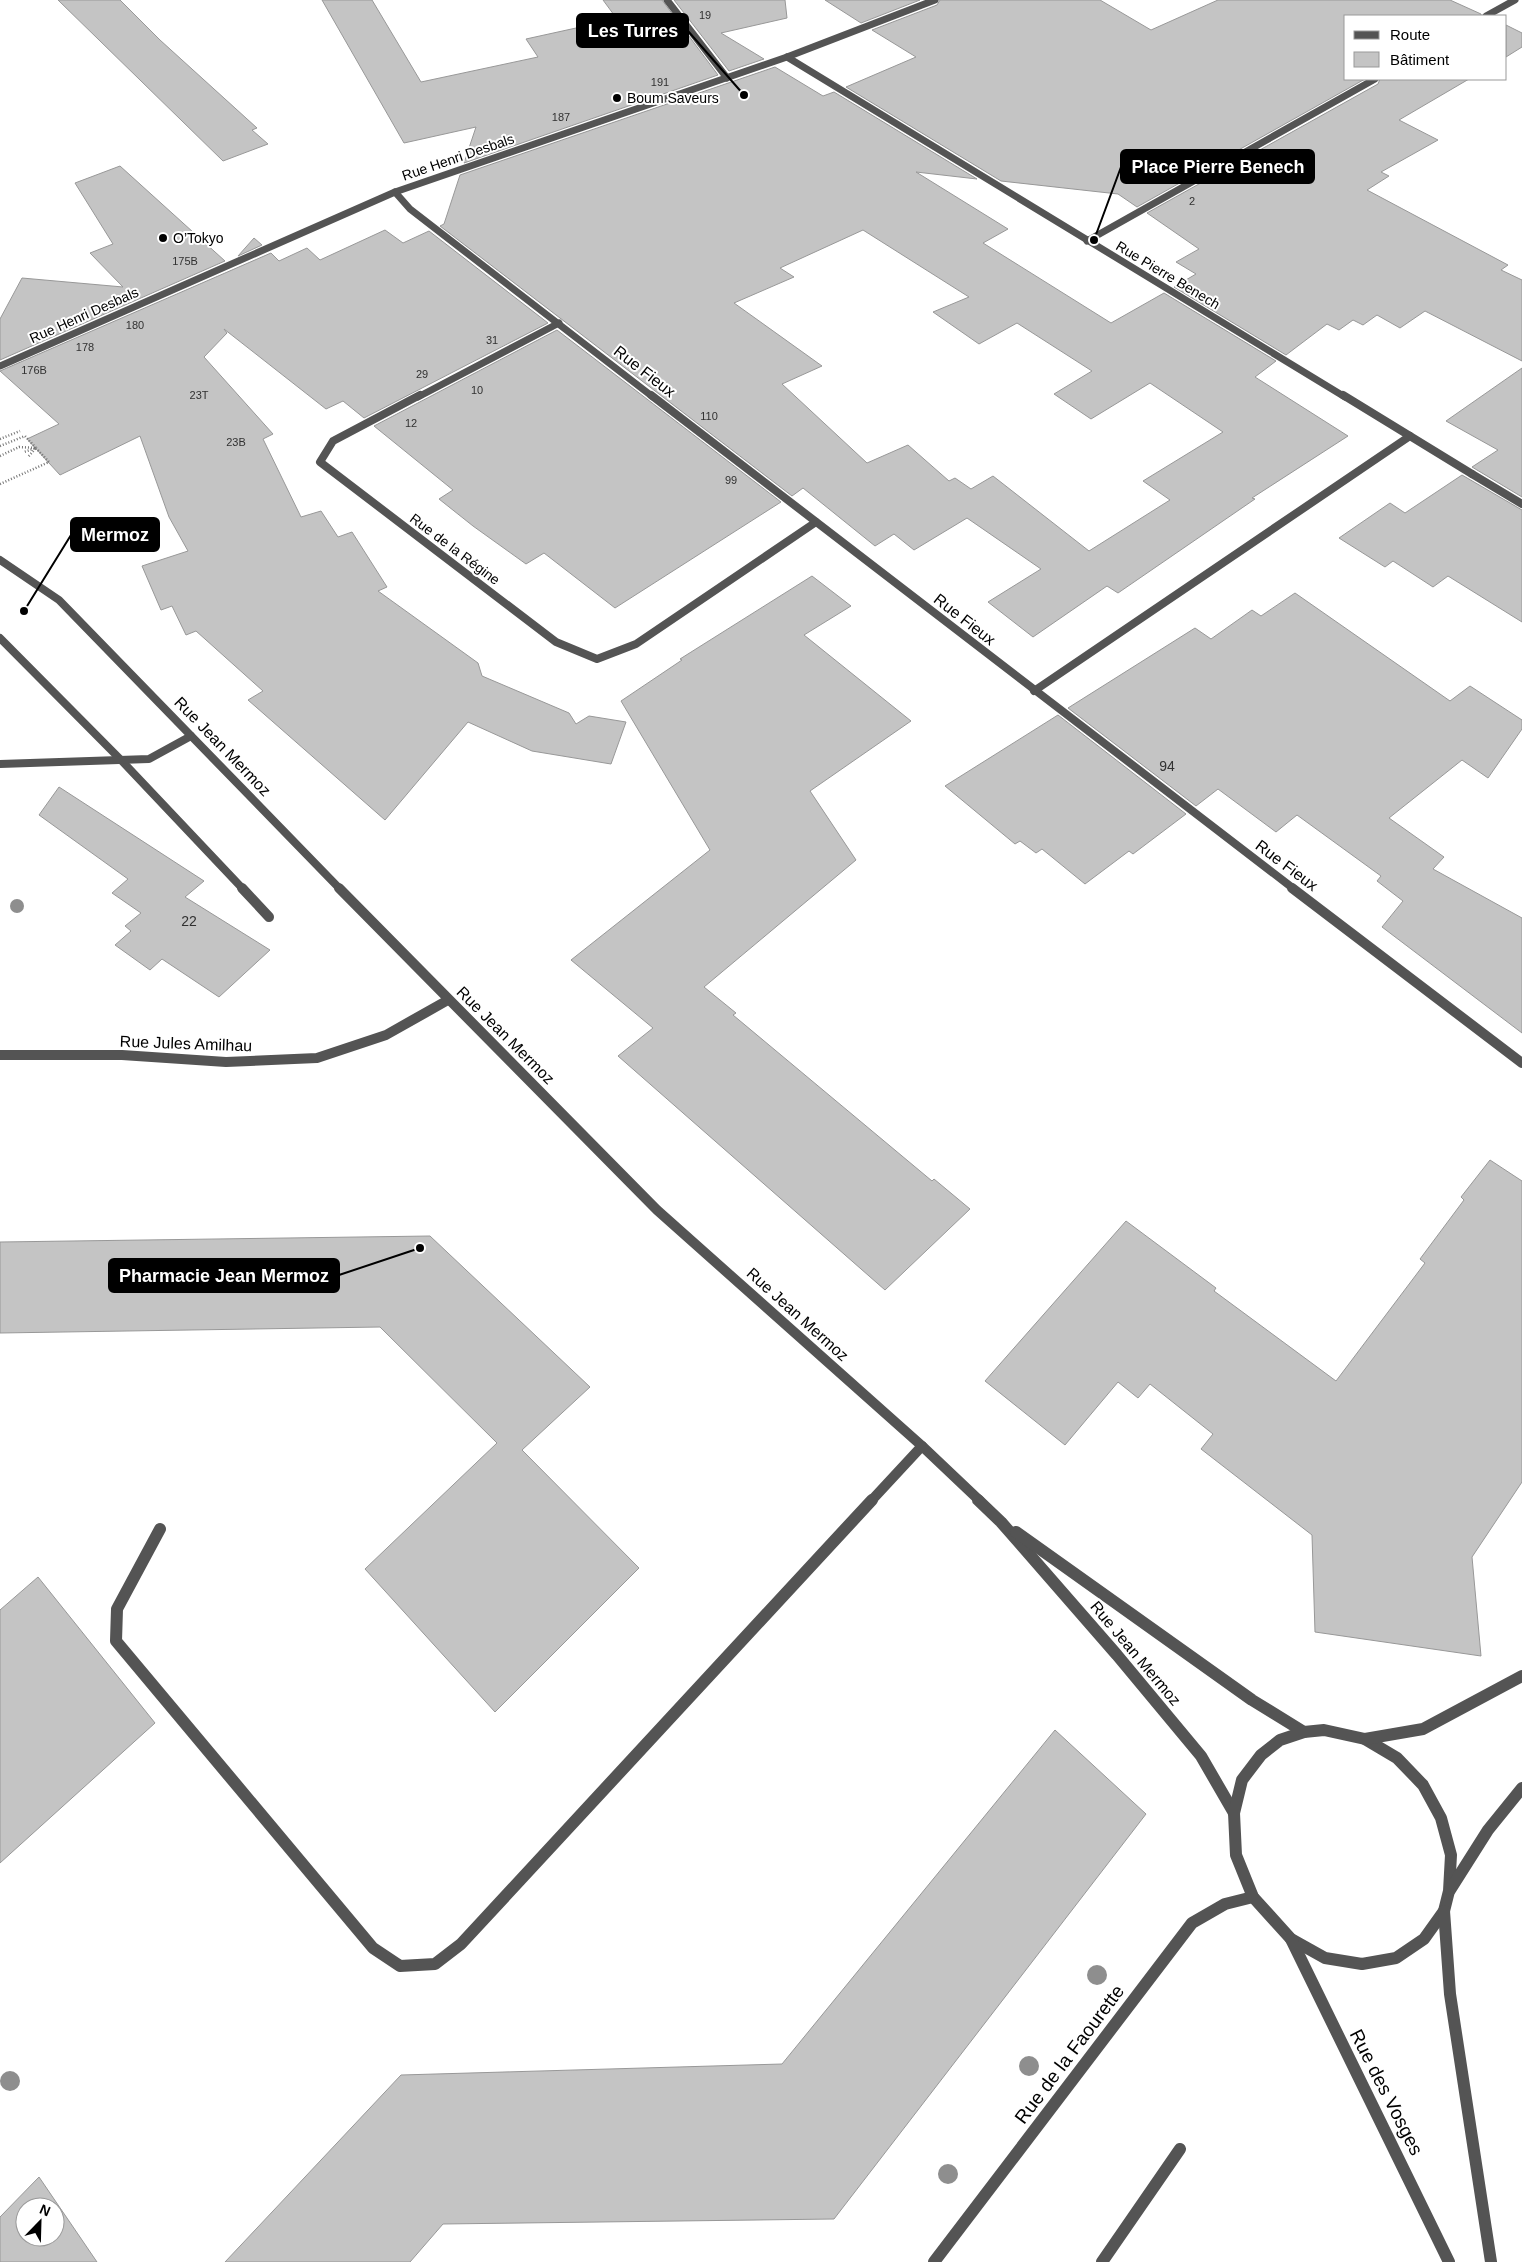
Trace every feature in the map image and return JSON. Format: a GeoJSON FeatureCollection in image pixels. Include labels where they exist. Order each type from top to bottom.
{"type":"FeatureCollection","features":[{"type":"Feature","properties":{"kind":"street"},"geometry":{"type":"LineString","coordinates":[[667,0],[727,78]]}},
{"type":"Feature","properties":{"kind":"street","name":"Rue Henri Desbals"},"geometry":{"type":"LineString","coordinates":[[0,366],[395,192],[787,57],[935,0]]}},
{"type":"Feature","properties":{"kind":"street"},"geometry":{"type":"LineString","coordinates":[[1488,15],[1515,0]]}},
{"type":"Feature","properties":{"kind":"street","name":"Rue Pierre Benech"},"geometry":{"type":"LineString","coordinates":[[787,57],[1522,504]]}},
{"type":"Feature","properties":{"kind":"street"},"geometry":{"type":"LineString","coordinates":[[1087,241],[1373,80]]}},
{"type":"Feature","properties":{"kind":"street","name":"Rue Fieux"},"geometry":{"type":"LineString","coordinates":[[395,192],[410,209],[1034,691],[1522,1063]]}},
{"type":"Feature","properties":{"kind":"street","name":"Rue de la Régine"},"geometry":{"type":"LineString","coordinates":[[559,323],[333,441],[320,462],[556,642],[597,659],[636,644],[816,522]]}},
{"type":"Feature","properties":{"kind":"street"},"geometry":{"type":"LineString","coordinates":[[1034,691],[1410,436]]}},
{"type":"Feature","properties":{"kind":"street","name":"Rue Jean Mermoz"},"geometry":{"type":"LineString","coordinates":[[0,560],[59,600],[448,1000],[657,1210],[922,1446],[1001,1522],[1117,1655],[1201,1756],[1234,1813]]}},
{"type":"Feature","properties":{"kind":"street"},"geometry":{"type":"LineString","coordinates":[[0,638],[121,760],[269,917]]}},
{"type":"Feature","properties":{"kind":"street"},"geometry":{"type":"LineString","coordinates":[[0,764],[149,759],[191,736]]}},
{"type":"Feature","properties":{"kind":"street","name":"Rue Jules Amilhau"},"geometry":{"type":"LineString","coordinates":[[0,1055],[122,1055],[226,1062],[317,1058],[386,1035],[448,1000]]}},
{"type":"Feature","properties":{"kind":"street"},"geometry":{"type":"LineString","coordinates":[[160,1529],[117,1609],[116,1640],[373,1948],[400,1966],[435,1964],[461,1944],[922,1446]]}},
{"type":"Feature","properties":{"kind":"street","name":"Rue Jean Mermoz"},"geometry":{"type":"LineString","coordinates":[[1001,1522],[1252,1700],[1304,1732]]}},
{"type":"Feature","properties":{"kind":"street","name":"Rue des Vosges"},"geometry":{"type":"LineString","coordinates":[[1365,1739],[1423,1729],[1522,1676]]}},
{"type":"Feature","properties":{"kind":"street","name":"Rue des Vosges"},"geometry":{"type":"LineString","coordinates":[[1449,2262],[1291,1938],[1253,1896],[1236,1855],[1234,1813],[1242,1780],[1261,1755],[1280,1740],[1304,1732],[1324,1730],[1345,1733],[1365,1739],[1397,1758],[1423,1785],[1441,1818],[1451,1855],[1449,1891],[1444,1911],[1450,1994],[1491,2262]]}},
{"type":"Feature","properties":{"kind":"street","name":"Rue des Vosges"},"geometry":{"type":"LineString","coordinates":[[1449,1891],[1488,1830],[1522,1788]]}},
{"type":"Feature","properties":{"kind":"street","name":"Rue de la Faourette"},"geometry":{"type":"LineString","coordinates":[[934,2262],[1192,1923],[1225,1904],[1253,1896]]}},
{"type":"Feature","properties":{"kind":"street","name":"Rue des Vosges"},"geometry":{"type":"LineString","coordinates":[[1291,1938],[1325,1958],[1362,1964],[1396,1958],[1424,1938],[1444,1911]]}},
{"type":"Feature","properties":{"kind":"street"},"geometry":{"type":"LineString","coordinates":[[1102,2262],[1180,2149]]}},
{"type":"Feature","properties":{"kind":"path"},"geometry":{"type":"LineString","coordinates":[[0,439],[20,431]]}},
{"type":"Feature","properties":{"kind":"path"},"geometry":{"type":"LineString","coordinates":[[0,446],[25,436],[49,462],[0,484]]}},
{"type":"Feature","properties":{"kind":"path"},"geometry":{"type":"LineString","coordinates":[[0,456],[20,447],[36,448]]}},
{"type":"Feature","properties":{"kind":"path"},"geometry":{"type":"LineString","coordinates":[[24,452],[36,448]]}},
{"type":"Feature","properties":{"kind":"path"},"geometry":{"type":"LineString","coordinates":[[28,457],[36,448]]}},
{"type":"Feature","properties":{"kind":"building"},"geometry":{"type":"Polygon","coordinates":[[[58,0],[120,0],[160,40],[257,128],[252,130],[268,144],[223,161],[58,0]]]}},
{"type":"Feature","properties":{"kind":"building"},"geometry":{"type":"Polygon","coordinates":[[[322,0],[372,0],[421,82],[538,57],[526,39],[617,19],[603,0],[662,0],[718,75],[464,163],[476,127],[404,143],[322,0]]]}},
{"type":"Feature","properties":{"kind":"building"},"geometry":{"type":"Polygon","coordinates":[[[674,0],[785,0],[787,18],[721,33],[764,59],[729,71],[674,0]]]}},
{"type":"Feature","properties":{"kind":"building"},"geometry":{"type":"Polygon","coordinates":[[[825,0],[920,0],[861,23],[825,0]]]}},
{"type":"Feature","properties":{"kind":"building"},"geometry":{"type":"Polygon","coordinates":[[[940,0],[1100,0],[1151,30],[1218,0],[1450,0],[1481,15],[1344,15],[1344,80],[1363,80],[1137,207],[1118,194],[1001,181],[846,87],[916,57],[872,30],[937,5],[940,0]]]}},
{"type":"Feature","properties":{"kind":"building"},"geometry":{"type":"Polygon","coordinates":[[[1507,26],[1522,33],[1522,47],[1507,56],[1507,26]]]}},
{"type":"Feature","properties":{"kind":"building"},"geometry":{"type":"Polygon","coordinates":[[[775,67],[823,96],[834,92],[977,179],[916,172],[1008,229],[983,243],[1111,323],[1164,293],[1276,361],[1255,377],[1348,436],[1252,498],[1255,499],[1118,593],[1107,586],[1033,637],[988,602],[1041,569],[967,518],[914,550],[894,534],[875,546],[803,488],[792,496],[440,226],[444,224],[460,175],[775,67]],[[863,230],[780,268],[794,277],[734,303],[822,366],[782,384],[867,463],[908,445],[949,481],[955,478],[971,489],[993,476],[1089,551],[1170,500],[1143,481],[1223,432],[1150,383],[1091,419],[1054,394],[1092,371],[1017,323],[979,344],[933,312],[969,297],[863,230]]]}},
{"type":"Feature","properties":{"kind":"building"},"geometry":{"type":"Polygon","coordinates":[[[1380,80],[1467,80],[1399,120],[1438,140],[1381,172],[1389,176],[1367,190],[1508,265],[1501,270],[1522,280],[1522,361],[1425,311],[1400,328],[1377,315],[1363,325],[1353,320],[1339,330],[1327,324],[1286,355],[1174,287],[1196,274],[1176,262],[1199,249],[1147,213],[1378,84],[1380,80]]]}},
{"type":"Feature","properties":{"kind":"building"},"geometry":{"type":"Polygon","coordinates":[[[120,166],[225,261],[0,360],[0,319],[22,278],[123,287],[90,253],[113,244],[75,183],[120,166]]]}},
{"type":"Feature","properties":{"kind":"building"},"geometry":{"type":"Polygon","coordinates":[[[385,230],[403,243],[429,231],[548,323],[364,418],[343,401],[326,409],[224,329],[227,333],[204,357],[273,434],[263,439],[301,517],[321,511],[338,537],[352,532],[387,587],[378,591],[478,663],[482,676],[569,713],[576,724],[589,716],[626,722],[611,764],[532,751],[468,722],[385,820],[248,700],[263,691],[196,631],[186,635],[172,606],[161,610],[142,566],[188,551],[169,517],[140,436],[60,475],[27,439],[59,424],[0,371],[271,253],[279,261],[307,248],[320,260],[385,230]]]}},
{"type":"Feature","properties":{"kind":"building"},"geometry":{"type":"Polygon","coordinates":[[[254,238],[262,245],[238,256],[254,238]]]}},
{"type":"Feature","properties":{"kind":"building"},"geometry":{"type":"Polygon","coordinates":[[[557,330],[781,502],[615,608],[544,553],[526,564],[473,526],[439,499],[453,490],[374,426],[557,330]]]}},
{"type":"Feature","properties":{"kind":"building"},"geometry":{"type":"Polygon","coordinates":[[[1522,368],[1522,497],[1472,467],[1498,450],[1446,421],[1522,368]]]}},
{"type":"Feature","properties":{"kind":"building"},"geometry":{"type":"Polygon","coordinates":[[[1462,475],[1522,510],[1522,622],[1448,576],[1433,587],[1393,561],[1385,567],[1339,538],[1390,503],[1405,513],[1462,475]]]}},
{"type":"Feature","properties":{"kind":"building"},"geometry":{"type":"Polygon","coordinates":[[[812,576],[851,606],[804,635],[911,721],[810,791],[856,860],[704,987],[736,1013],[733,1015],[932,1181],[934,1179],[970,1209],[885,1290],[618,1056],[653,1028],[571,960],[710,850],[621,701],[682,660],[680,659],[812,576]]]}},
{"type":"Feature","properties":{"kind":"building"},"geometry":{"type":"Polygon","coordinates":[[[1295,593],[1450,701],[1470,686],[1522,720],[1522,729],[1488,778],[1462,760],[1389,818],[1444,857],[1433,869],[1522,918],[1522,1033],[1382,927],[1403,901],[1377,881],[1381,876],[1297,815],[1276,832],[1218,789],[1196,806],[1068,708],[1195,628],[1211,639],[1252,610],[1261,616],[1295,593]]]}},
{"type":"Feature","properties":{"kind":"building"},"geometry":{"type":"Polygon","coordinates":[[[1058,715],[1186,814],[1133,854],[1129,851],[1085,884],[1042,849],[1036,853],[1020,841],[1015,844],[945,786],[1058,715]]]}},
{"type":"Feature","properties":{"kind":"building"},"geometry":{"type":"Polygon","coordinates":[[[59,787],[204,881],[185,897],[270,950],[219,997],[162,959],[150,970],[115,945],[131,931],[125,926],[141,913],[112,893],[128,879],[39,815],[59,787]]]}},
{"type":"Feature","properties":{"kind":"building"},"geometry":{"type":"Polygon","coordinates":[[[1490,1160],[1522,1181],[1522,1482],[1472,1557],[1481,1656],[1315,1632],[1312,1535],[1201,1449],[1213,1434],[1150,1384],[1138,1398],[1118,1382],[1065,1445],[985,1381],[1126,1221],[1216,1288],[1214,1291],[1336,1381],[1425,1263],[1420,1259],[1464,1200],[1461,1197],[1490,1160]]]}},
{"type":"Feature","properties":{"kind":"building"},"geometry":{"type":"Polygon","coordinates":[[[430,1236],[590,1387],[522,1450],[639,1568],[495,1712],[365,1569],[497,1443],[380,1327],[0,1333],[0,1242],[430,1236]]]}},
{"type":"Feature","properties":{"kind":"building"},"geometry":{"type":"Polygon","coordinates":[[[38,1577],[155,1723],[0,1863],[0,1610],[38,1577]]]}},
{"type":"Feature","properties":{"kind":"building"},"geometry":{"type":"Polygon","coordinates":[[[1055,1730],[1146,1814],[834,2219],[443,2224],[410,2262],[225,2262],[401,2075],[782,2064],[1055,1730]]]}},
{"type":"Feature","properties":{"kind":"building"},"geometry":{"type":"Polygon","coordinates":[[[39,2177],[53,2197],[20,2197],[39,2177]]]}},
{"type":"Feature","properties":{"kind":"building"},"geometry":{"type":"Polygon","coordinates":[[[15,2202],[15,2247],[65,2247],[65,2215],[97,2262],[0,2262],[0,2217],[15,2202]]]}},
{"type":"Feature","properties":{"kind":"place","name":"Les Turres"},"geometry":{"type":"Point","coordinates":[744,95]}},
{"type":"Feature","properties":{"kind":"place","name":"Boum Saveurs"},"geometry":{"type":"Point","coordinates":[617,98]}},
{"type":"Feature","properties":{"kind":"place","name":"O’Tokyo"},"geometry":{"type":"Point","coordinates":[163,238]}},
{"type":"Feature","properties":{"kind":"place","name":"Place Pierre Benech"},"geometry":{"type":"Point","coordinates":[1094,240]}},
{"type":"Feature","properties":{"kind":"place","name":"Mermoz"},"geometry":{"type":"Point","coordinates":[24,611]}},
{"type":"Feature","properties":{"kind":"place","name":"Pharmacie Jean Mermoz"},"geometry":{"type":"Point","coordinates":[420,1248]}}]}
